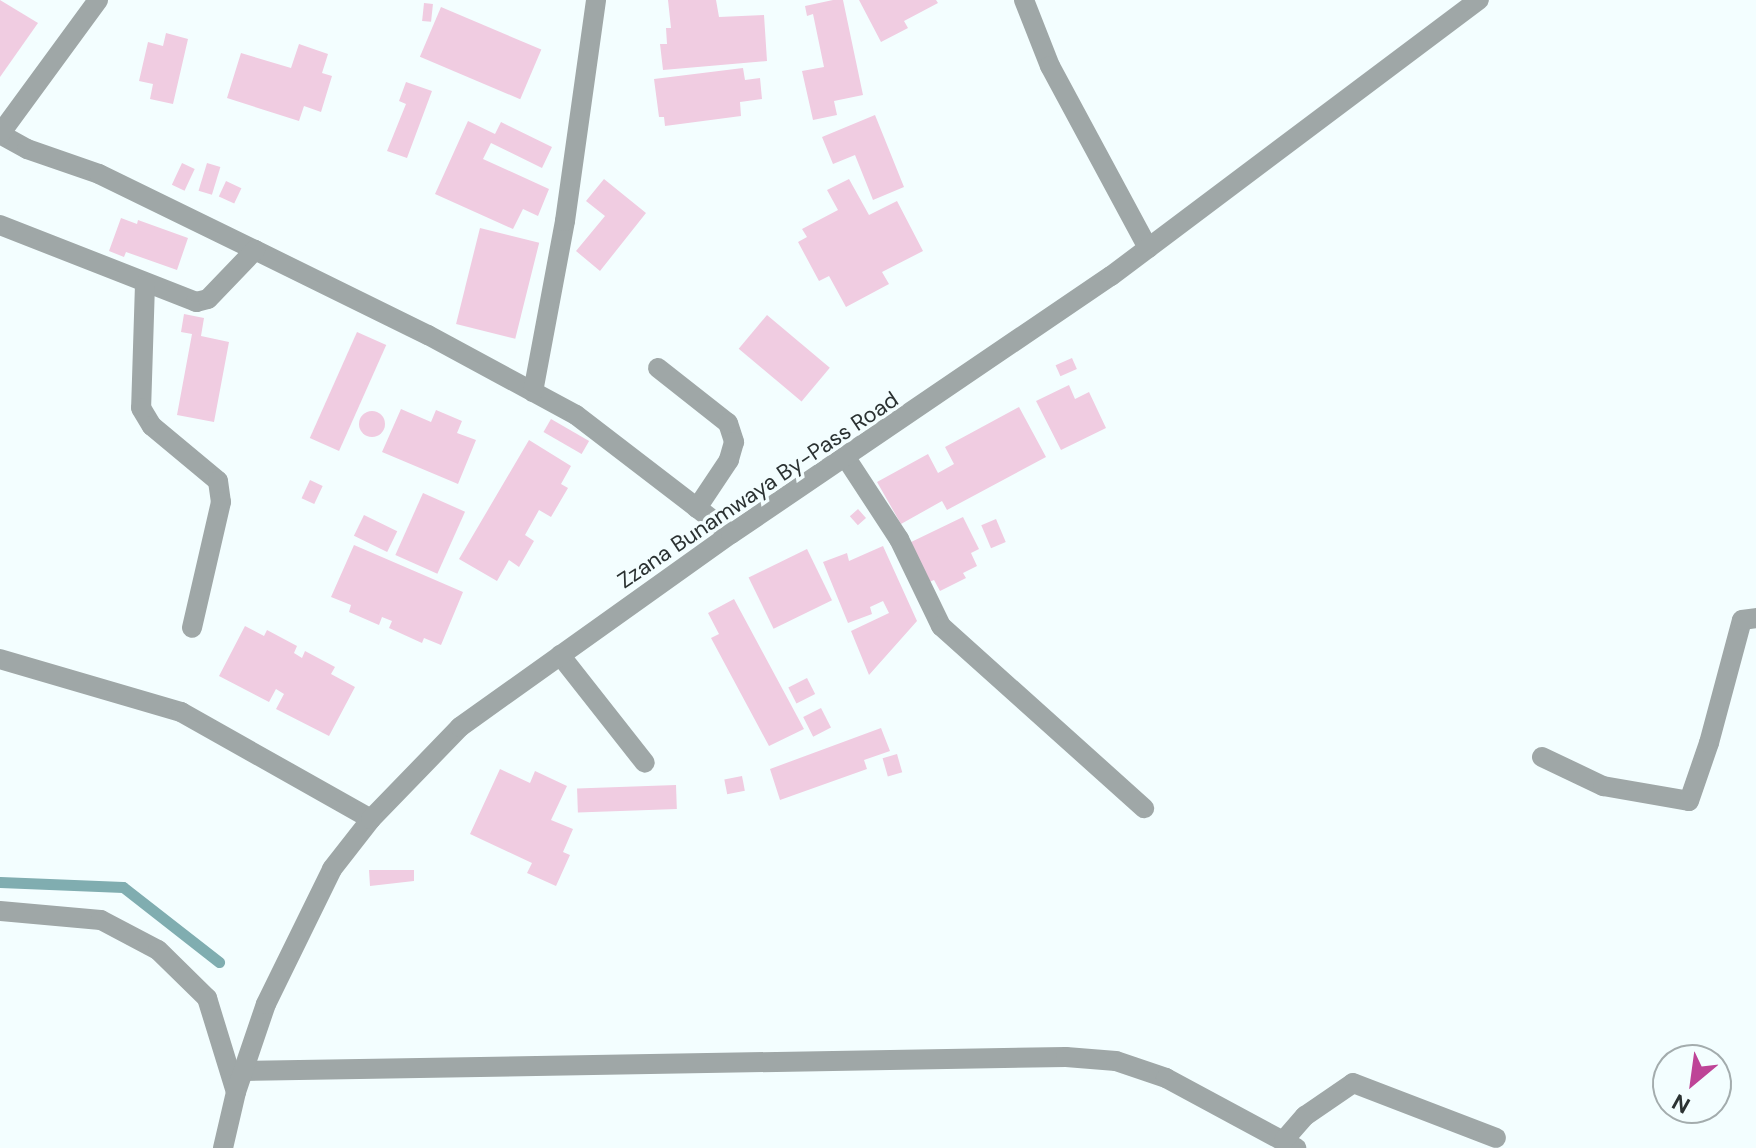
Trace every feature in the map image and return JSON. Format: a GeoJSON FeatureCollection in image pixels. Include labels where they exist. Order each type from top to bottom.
{"type":"FeatureCollection","features":[{"type":"Feature","properties":{"kind":"street"},"geometry":{"type":"LineString","coordinates":[[98,0],[0,134],[27,149],[99,174],[255,250],[428,335],[576,415],[731,534]]}},
{"type":"Feature","properties":{"kind":"street"},"geometry":{"type":"LineString","coordinates":[[533,392],[565,221],[596,0]]}},
{"type":"Feature","properties":{"kind":"street"},"geometry":{"type":"LineString","coordinates":[[1024,0],[1050,66],[1148,248]]}},
{"type":"Feature","properties":{"kind":"street","name":"Zzana Bunamwaya By-Pass Road"},"geometry":{"type":"LineString","coordinates":[[223,1148],[236,1092],[266,1004],[332,869],[371,819],[460,727],[731,534],[1148,248],[1479,0]]}},
{"type":"Feature","properties":{"kind":"street"},"geometry":{"type":"LineString","coordinates":[[0,225],[196,302],[208,299],[255,250]]}},
{"type":"Feature","properties":{"kind":"street"},"geometry":{"type":"LineString","coordinates":[[145,284],[141,408],[152,426],[218,481],[221,502],[192,628]]}},
{"type":"Feature","properties":{"kind":"street"},"geometry":{"type":"LineString","coordinates":[[658,368],[728,423],[734,442],[729,460],[697,508]]}},
{"type":"Feature","properties":{"kind":"street"},"geometry":{"type":"LineString","coordinates":[[846,458],[899,539],[941,626],[1144,808]]}},
{"type":"Feature","properties":{"kind":"street"},"geometry":{"type":"LineString","coordinates":[[1542,757],[1603,786],[1689,801],[1742,620],[1756,618]]}},
{"type":"Feature","properties":{"kind":"street"},"geometry":{"type":"LineString","coordinates":[[560,655],[645,763]]}},
{"type":"Feature","properties":{"kind":"street"},"geometry":{"type":"LineString","coordinates":[[0,659],[181,712],[371,819]]}},
{"type":"Feature","properties":{"kind":"street"},"geometry":{"type":"LineString","coordinates":[[0,911],[101,920],[158,950],[207,998],[236,1092]]}},
{"type":"Feature","properties":{"kind":"street"},"geometry":{"type":"LineString","coordinates":[[244,1071],[1066,1057],[1116,1061],[1166,1078],[1290,1144],[1305,1116],[1353,1083],[1496,1138]]}},
{"type":"Feature","properties":{"kind":"building"},"geometry":{"type":"Polygon","coordinates":[[[0,0],[38,23],[0,77],[0,0]]]}},
{"type":"Feature","properties":{"kind":"building"},"geometry":{"type":"Polygon","coordinates":[[[668,0],[716,0],[719,17],[764,15],[767,61],[663,70],[660,44],[667,44],[666,28],[671,28],[668,0]]]}},
{"type":"Feature","properties":{"kind":"building"},"geometry":{"type":"Polygon","coordinates":[[[843,0],[863,95],[834,101],[837,115],[813,120],[802,71],[824,67],[813,14],[807,16],[805,6],[843,0]]]}},
{"type":"Feature","properties":{"kind":"building"},"geometry":{"type":"Polygon","coordinates":[[[859,0],[936,0],[938,3],[904,21],[908,28],[881,42],[859,0]]]}},
{"type":"Feature","properties":{"kind":"building"},"geometry":{"type":"Polygon","coordinates":[[[424,3],[433,4],[431,22],[422,21],[424,3]]]}},
{"type":"Feature","properties":{"kind":"building"},"geometry":{"type":"Polygon","coordinates":[[[441,7],[541,50],[520,99],[420,57],[441,7]]]}},
{"type":"Feature","properties":{"kind":"building"},"geometry":{"type":"Polygon","coordinates":[[[166,33],[188,39],[173,104],[150,99],[153,84],[139,81],[148,42],[163,46],[166,33]]]}},
{"type":"Feature","properties":{"kind":"building"},"geometry":{"type":"Polygon","coordinates":[[[299,44],[328,54],[322,73],[332,76],[321,112],[304,106],[299,121],[227,98],[241,53],[291,68],[299,44]]]}},
{"type":"Feature","properties":{"kind":"building"},"geometry":{"type":"Polygon","coordinates":[[[743,68],[745,80],[760,78],[762,99],[740,102],[741,116],[665,126],[664,117],[659,117],[654,79],[743,68]]]}},
{"type":"Feature","properties":{"kind":"building"},"geometry":{"type":"Polygon","coordinates":[[[406,82],[432,91],[407,158],[387,151],[406,104],[399,101],[406,82]]]}},
{"type":"Feature","properties":{"kind":"building"},"geometry":{"type":"Polygon","coordinates":[[[875,115],[904,187],[873,200],[855,155],[833,164],[822,137],[875,115]]]}},
{"type":"Feature","properties":{"kind":"building"},"geometry":{"type":"Polygon","coordinates":[[[468,121],[495,134],[501,122],[552,147],[542,168],[491,143],[483,159],[549,189],[538,216],[523,209],[513,229],[435,194],[468,121]]]}},
{"type":"Feature","properties":{"kind":"building"},"geometry":{"type":"Polygon","coordinates":[[[182,163],[195,169],[185,191],[172,185],[182,163]]]}},
{"type":"Feature","properties":{"kind":"building"},"geometry":{"type":"Polygon","coordinates":[[[207,163],[220,167],[212,195],[199,191],[207,163]]]}},
{"type":"Feature","properties":{"kind":"building"},"geometry":{"type":"Polygon","coordinates":[[[604,179],[646,213],[600,271],[576,251],[605,216],[586,201],[604,179]]]}},
{"type":"Feature","properties":{"kind":"building"},"geometry":{"type":"Polygon","coordinates":[[[849,179],[869,215],[897,201],[923,251],[882,272],[889,284],[846,307],[829,276],[819,281],[798,242],[807,237],[802,229],[838,210],[827,190],[849,179]]]}},
{"type":"Feature","properties":{"kind":"building"},"geometry":{"type":"Polygon","coordinates":[[[226,181],[241,188],[234,204],[219,196],[226,181]]]}},
{"type":"Feature","properties":{"kind":"building"},"geometry":{"type":"Polygon","coordinates":[[[121,218],[137,224],[138,220],[188,238],[177,270],[126,252],[124,257],[109,251],[121,218]]]}},
{"type":"Feature","properties":{"kind":"building"},"geometry":{"type":"Polygon","coordinates":[[[480,228],[539,243],[515,339],[456,324],[480,228]]]}},
{"type":"Feature","properties":{"kind":"building"},"geometry":{"type":"Polygon","coordinates":[[[184,314],[204,318],[201,336],[229,342],[214,422],[177,415],[192,334],[181,332],[184,314]]]}},
{"type":"Feature","properties":{"kind":"building"},"geometry":{"type":"Polygon","coordinates":[[[767,315],[830,368],[802,401],[739,349],[767,315]]]}},
{"type":"Feature","properties":{"kind":"building"},"geometry":{"type":"Polygon","coordinates":[[[357,332],[386,345],[339,451],[310,438],[357,332]]]}},
{"type":"Feature","properties":{"kind":"building"},"geometry":{"type":"Polygon","coordinates":[[[1072,358],[1077,369],[1060,376],[1056,365],[1072,358]]]}},
{"type":"Feature","properties":{"kind":"building"},"geometry":{"type":"Polygon","coordinates":[[[1069,385],[1075,399],[1089,392],[1106,428],[1061,450],[1036,401],[1069,385]]]}},
{"type":"Feature","properties":{"kind":"building"},"geometry":{"type":"Polygon","coordinates":[[[1019,407],[1046,457],[947,510],[942,501],[901,524],[877,482],[928,454],[938,473],[954,464],[945,447],[1019,407]]]}},
{"type":"Feature","properties":{"kind":"building"},"geometry":{"type":"Polygon","coordinates":[[[401,409],[431,422],[436,410],[462,421],[457,433],[476,440],[458,484],[382,452],[401,409]]]}},
{"type":"Feature","properties":{"kind":"building"},"geometry":{"type":"Polygon","coordinates":[[[372,411],[381,415],[385,424],[381,433],[372,437],[363,433],[359,424],[363,415],[372,411]]]}},
{"type":"Feature","properties":{"kind":"building"},"geometry":{"type":"Polygon","coordinates":[[[551,419],[589,441],[582,454],[544,432],[551,419]]]}},
{"type":"Feature","properties":{"kind":"building"},"geometry":{"type":"Polygon","coordinates":[[[529,440],[571,466],[561,484],[568,488],[551,517],[539,510],[525,535],[534,541],[519,567],[509,560],[497,581],[459,559],[529,440]]]}},
{"type":"Feature","properties":{"kind":"building"},"geometry":{"type":"Polygon","coordinates":[[[310,480],[323,486],[314,504],[302,498],[310,480]]]}},
{"type":"Feature","properties":{"kind":"building"},"geometry":{"type":"Polygon","coordinates":[[[423,493],[465,512],[437,574],[395,555],[423,493]]]}},
{"type":"Feature","properties":{"kind":"building"},"geometry":{"type":"Polygon","coordinates":[[[858,509],[866,518],[858,525],[850,516],[858,509]]]}},
{"type":"Feature","properties":{"kind":"building"},"geometry":{"type":"Polygon","coordinates":[[[364,515],[397,531],[387,552],[354,536],[364,515]]]}},
{"type":"Feature","properties":{"kind":"building"},"geometry":{"type":"Polygon","coordinates":[[[963,517],[979,549],[971,553],[977,566],[963,573],[966,578],[940,591],[934,580],[927,583],[907,544],[963,517]]]}},
{"type":"Feature","properties":{"kind":"building"},"geometry":{"type":"Polygon","coordinates":[[[996,519],[1006,542],[991,548],[981,525],[996,519]]]}},
{"type":"Feature","properties":{"kind":"building"},"geometry":{"type":"Polygon","coordinates":[[[354,545],[463,592],[441,645],[424,638],[422,643],[389,628],[392,621],[382,617],[379,625],[349,612],[351,605],[331,597],[354,545]]]}},
{"type":"Feature","properties":{"kind":"building"},"geometry":{"type":"Polygon","coordinates":[[[883,546],[917,621],[869,675],[851,631],[889,613],[883,601],[870,607],[872,614],[848,623],[823,562],[847,553],[849,561],[883,546]]]}},
{"type":"Feature","properties":{"kind":"building"},"geometry":{"type":"Polygon","coordinates":[[[807,549],[832,600],[774,629],[749,577],[807,549]]]}},
{"type":"Feature","properties":{"kind":"building"},"geometry":{"type":"Polygon","coordinates":[[[734,599],[804,729],[769,746],[711,638],[719,634],[708,613],[734,599]]]}},
{"type":"Feature","properties":{"kind":"building"},"geometry":{"type":"Polygon","coordinates":[[[245,626],[264,636],[267,630],[297,646],[294,653],[302,658],[305,651],[335,667],[331,674],[355,687],[329,736],[276,709],[284,694],[276,689],[269,702],[219,676],[245,626]]]}},
{"type":"Feature","properties":{"kind":"building"},"geometry":{"type":"Polygon","coordinates":[[[807,678],[815,694],[796,704],[788,688],[807,678]]]}},
{"type":"Feature","properties":{"kind":"building"},"geometry":{"type":"Polygon","coordinates":[[[821,708],[831,728],[813,737],[803,717],[821,708]]]}},
{"type":"Feature","properties":{"kind":"building"},"geometry":{"type":"Polygon","coordinates":[[[881,728],[890,751],[864,760],[867,769],[780,800],[770,769],[881,728]]]}},
{"type":"Feature","properties":{"kind":"building"},"geometry":{"type":"Polygon","coordinates":[[[897,754],[902,772],[888,776],[883,758],[897,754]]]}},
{"type":"Feature","properties":{"kind":"building"},"geometry":{"type":"Polygon","coordinates":[[[500,769],[530,783],[535,771],[567,786],[551,820],[573,829],[563,852],[570,855],[556,886],[527,873],[532,863],[470,834],[500,769]]]}},
{"type":"Feature","properties":{"kind":"building"},"geometry":{"type":"Polygon","coordinates":[[[742,776],[745,791],[727,794],[724,779],[742,776]]]}},
{"type":"Feature","properties":{"kind":"building"},"geometry":{"type":"Polygon","coordinates":[[[676,785],[677,809],[578,812],[577,788],[676,785]]]}},
{"type":"Feature","properties":{"kind":"building"},"geometry":{"type":"Polygon","coordinates":[[[369,870],[414,870],[414,881],[370,886],[369,870]]]}},
{"type":"Feature","properties":{"kind":"waterway"},"geometry":{"type":"LineString","coordinates":[[0,882],[123,887],[219,962]]}}]}
